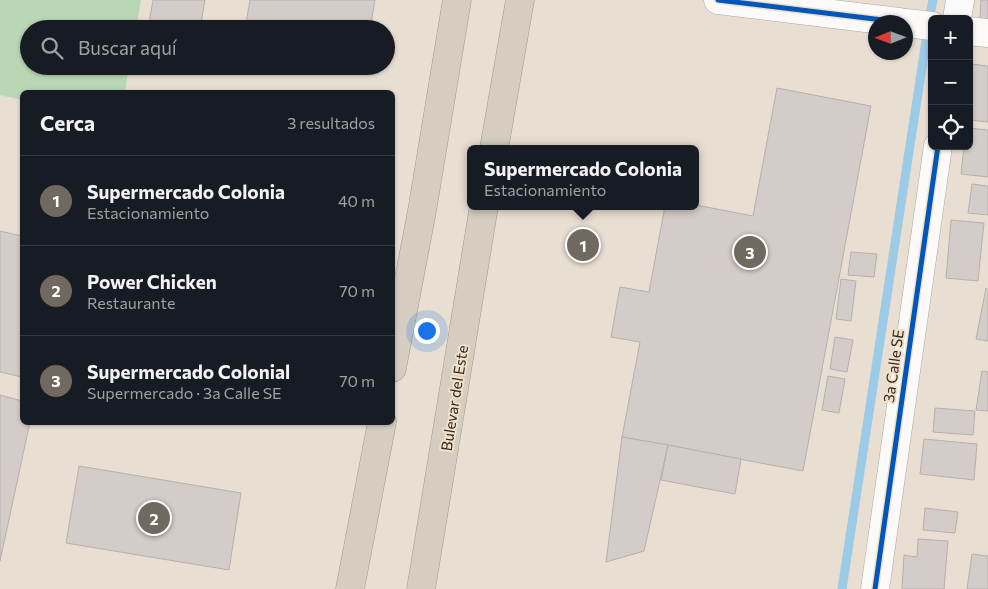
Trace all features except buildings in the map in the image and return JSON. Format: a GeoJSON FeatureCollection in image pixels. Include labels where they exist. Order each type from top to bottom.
{"type":"FeatureCollection","features":[{"type":"Feature","properties":{"kind":"highway"},"geometry":{"type":"LineString","coordinates":[[395,352],[425,193],[457,0]]}},
{"type":"Feature","properties":{"kind":"highway"},"geometry":{"type":"LineString","coordinates":[[495,145],[520,0]]}},
{"type":"Feature","properties":{"kind":"highway","name":"Bulevar del Este"},"geometry":{"type":"LineString","coordinates":[[420,589],[483,210]]}},
{"type":"Feature","properties":{"kind":"highway"},"geometry":{"type":"LineString","coordinates":[[350,589],[381,425]]}},
{"type":"Feature","properties":{"kind":"street"},"geometry":{"type":"LineString","coordinates":[[718,0],[868,18]]}},
{"type":"Feature","properties":{"kind":"street"},"geometry":{"type":"LineString","coordinates":[[958,15],[960,0]]}},
{"type":"Feature","properties":{"kind":"street"},"geometry":{"type":"LineString","coordinates":[[913,24],[928,26]]}},
{"type":"Feature","properties":{"kind":"street"},"geometry":{"type":"LineString","coordinates":[[973,31],[988,33]]}},
{"type":"Feature","properties":{"kind":"street","name":"3a Calle SE"},"geometry":{"type":"LineString","coordinates":[[875,589],[937,150]]}},
{"type":"Feature","properties":{"kind":"green space"},"geometry":{"type":"Polygon","coordinates":[[[0,0],[141,0],[138,20],[20,20],[20,75],[128,75],[125,90],[20,90],[20,100],[0,95],[0,0]]]}},
{"type":"Feature","properties":{"kind":"waterway"},"geometry":{"type":"LineString","coordinates":[[930,15],[933,0]]}},
{"type":"Feature","properties":{"kind":"waterway"},"geometry":{"type":"LineString","coordinates":[[842,589],[926,41]]}},
{"type":"Feature","properties":{"kind":"cycle path"},"geometry":{"type":"LineString","coordinates":[[718,0],[868,18]]}},
{"type":"Feature","properties":{"kind":"cycle path"},"geometry":{"type":"LineString","coordinates":[[875,589],[937,150]]}},
{"type":"Feature","properties":{"kind":"place","name":"Supermercado Colonia"},"geometry":{"type":"Point","coordinates":[583,245]}},
{"type":"Feature","properties":{"kind":"place","name":"Supermercado Colonial"},"geometry":{"type":"Point","coordinates":[750,252]}},
{"type":"Feature","properties":{"kind":"place","name":"Power Chicken"},"geometry":{"type":"Point","coordinates":[154,518]}}]}
